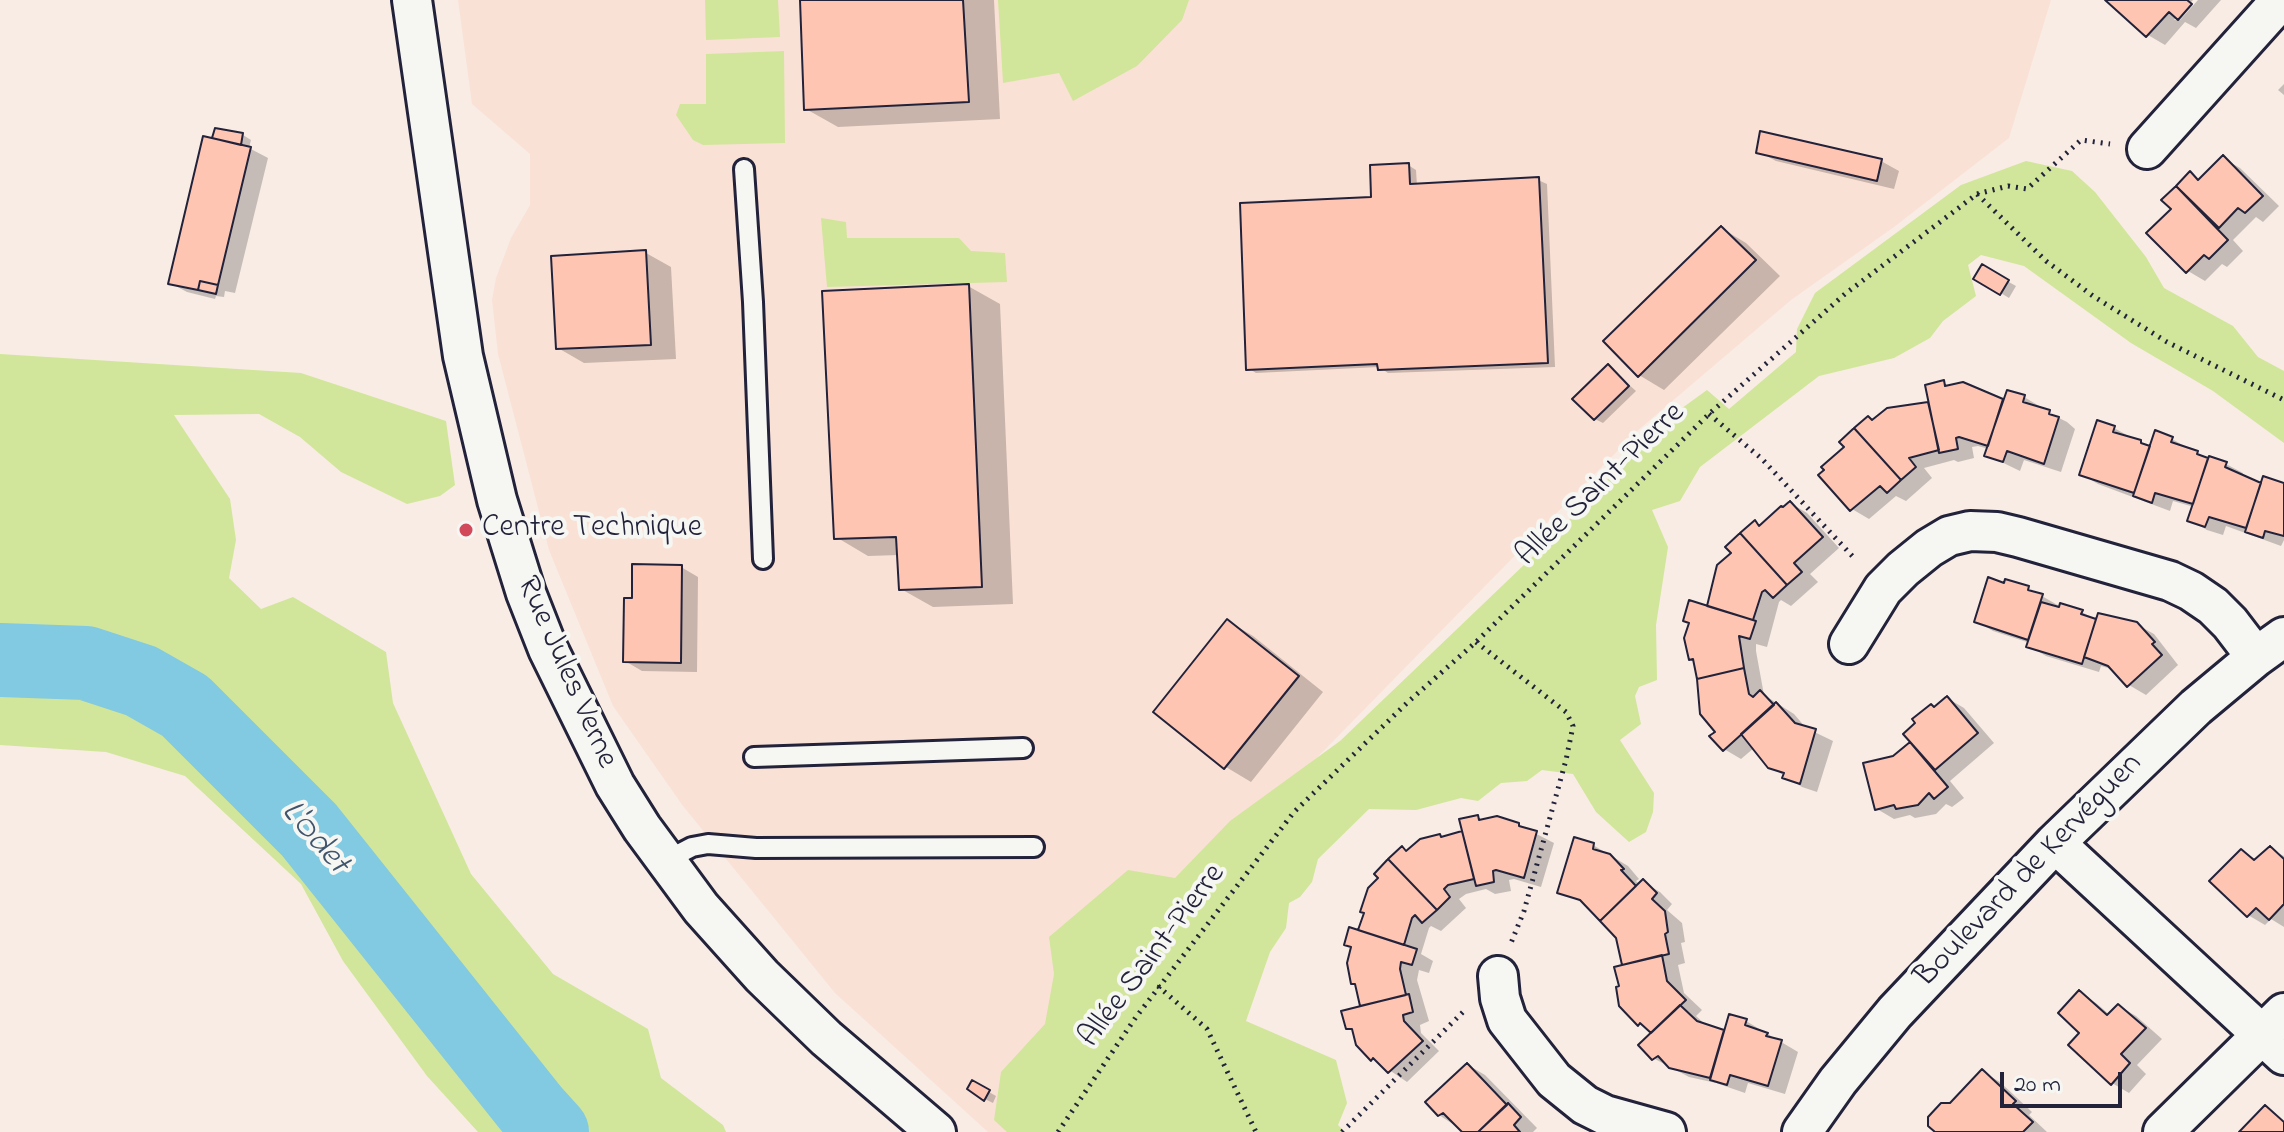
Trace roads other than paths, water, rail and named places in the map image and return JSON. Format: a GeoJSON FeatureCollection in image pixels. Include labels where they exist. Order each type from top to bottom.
{"type":"FeatureCollection","features":[{"type":"Feature","properties":{"kind":"street","name":"Rue Jules Verne"},"geometry":{"type":"LineString","coordinates":[[412,0],[463,356],[480,437],[526,593],[554,663],[615,785],[665,861],[701,908],[762,976],[826,1038],[936,1132]]}},
{"type":"Feature","properties":{"kind":"street"},"geometry":{"type":"LineString","coordinates":[[2147,149],[2281,0]]}},
{"type":"Feature","properties":{"kind":"street"},"geometry":{"type":"LineString","coordinates":[[1849,644],[1883,589],[1912,562],[1949,536],[1970,531],[1997,532],[2170,581],[2191,591],[2230,623],[2270,647]]}},
{"type":"Feature","properties":{"kind":"street","name":"Boulevard de Kervéguen"},"geometry":{"type":"LineString","coordinates":[[1802,1132],[1838,1081],[1895,1012],[2055,843],[2154,745],[2270,647]]}},
{"type":"Feature","properties":{"kind":"street"},"geometry":{"type":"LineString","coordinates":[[2055,843],[2277,1034],[2163,1132]]}},
{"type":"Feature","properties":{"kind":"street"},"geometry":{"type":"LineString","coordinates":[[1498,976],[1500,998],[1507,1020],[1554,1080],[1585,1105],[1605,1115],[1666,1132]]}},
{"type":"Feature","properties":{"kind":"lane"},"geometry":{"type":"LineString","coordinates":[[744,169],[753,302],[763,559]]}},
{"type":"Feature","properties":{"kind":"lane"},"geometry":{"type":"LineString","coordinates":[[754,757],[1023,748]]}},
{"type":"Feature","properties":{"kind":"lane"},"geometry":{"type":"LineString","coordinates":[[665,861],[692,847],[708,844],[756,848],[1034,847]]}},
{"type":"Feature","properties":{"kind":"waterway","name":"L'Odet"},"geometry":{"type":"LineString","coordinates":[[0,660],[86,663],[141,681],[185,706],[309,830],[552,1132]]}},
{"type":"Feature","properties":{"kind":"place","name":"Centre Technique"},"geometry":{"type":"Point","coordinates":[466,530]}}]}
